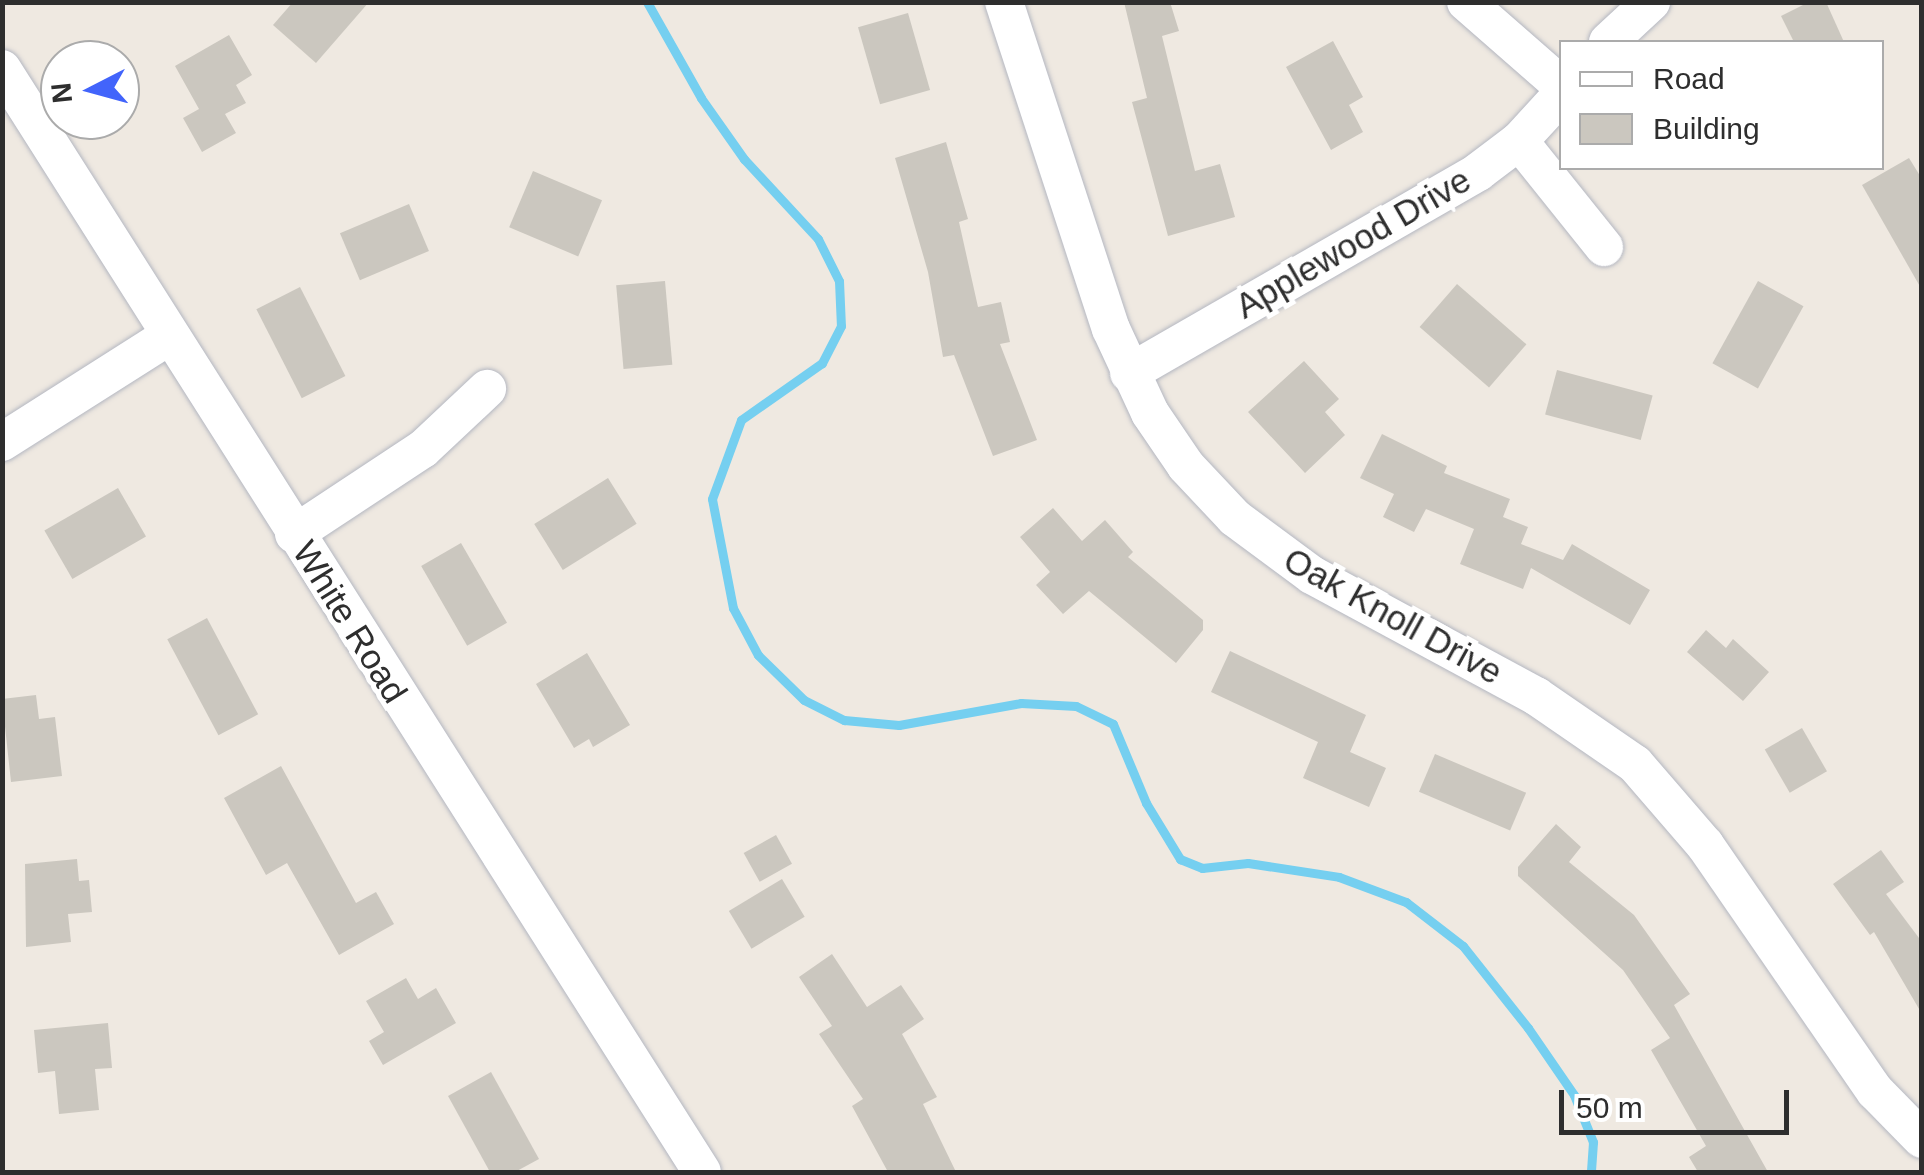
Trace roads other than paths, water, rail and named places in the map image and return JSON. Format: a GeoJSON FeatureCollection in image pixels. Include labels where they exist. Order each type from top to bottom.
{"type":"FeatureCollection","features":[{"type":"Feature","properties":{"kind":"street","name":"Oak Knoll Drive"},"geometry":{"type":"LineString","coordinates":[[1004,2],[1129,372],[1186,466],[1272,548],[1536,696],[1634,764],[1705,845],[1875,1091],[1922,1140]]}},
{"type":"Feature","properties":{"kind":"street"},"geometry":{"type":"LineString","coordinates":[[1466,2],[1559,83]]}},
{"type":"Feature","properties":{"kind":"street"},"geometry":{"type":"LineString","coordinates":[[1610,40],[1651,2]]}},
{"type":"Feature","properties":{"kind":"street","name":"White Road"},"geometry":{"type":"LineString","coordinates":[[2,69],[702,1172]]}},
{"type":"Feature","properties":{"kind":"street","name":"Applewood Drive"},"geometry":{"type":"LineString","coordinates":[[1129,372],[1461,182],[1519,141],[1559,97]]}},
{"type":"Feature","properties":{"kind":"street"},"geometry":{"type":"LineString","coordinates":[[1519,141],[1604,247]]}},
{"type":"Feature","properties":{"kind":"street"},"geometry":{"type":"LineString","coordinates":[[2,442],[169,336]]}},
{"type":"Feature","properties":{"kind":"street"},"geometry":{"type":"LineString","coordinates":[[294,534],[423,450],[487,388]]}},
{"type":"Feature","properties":{"kind":"waterway"},"geometry":{"type":"LineString","coordinates":[[647,2],[701,98],[744,159],[818,239],[839,281],[841,326],[822,363],[741,420],[712,499],[733,608],[758,655],[804,700],[844,720],[899,725],[1021,703],[1076,706],[1113,724],[1146,803],[1180,859],[1202,868],[1248,863],[1339,877],[1406,902],[1463,946],[1528,1028],[1574,1095],[1593,1142],[1591,1172]]}}]}
